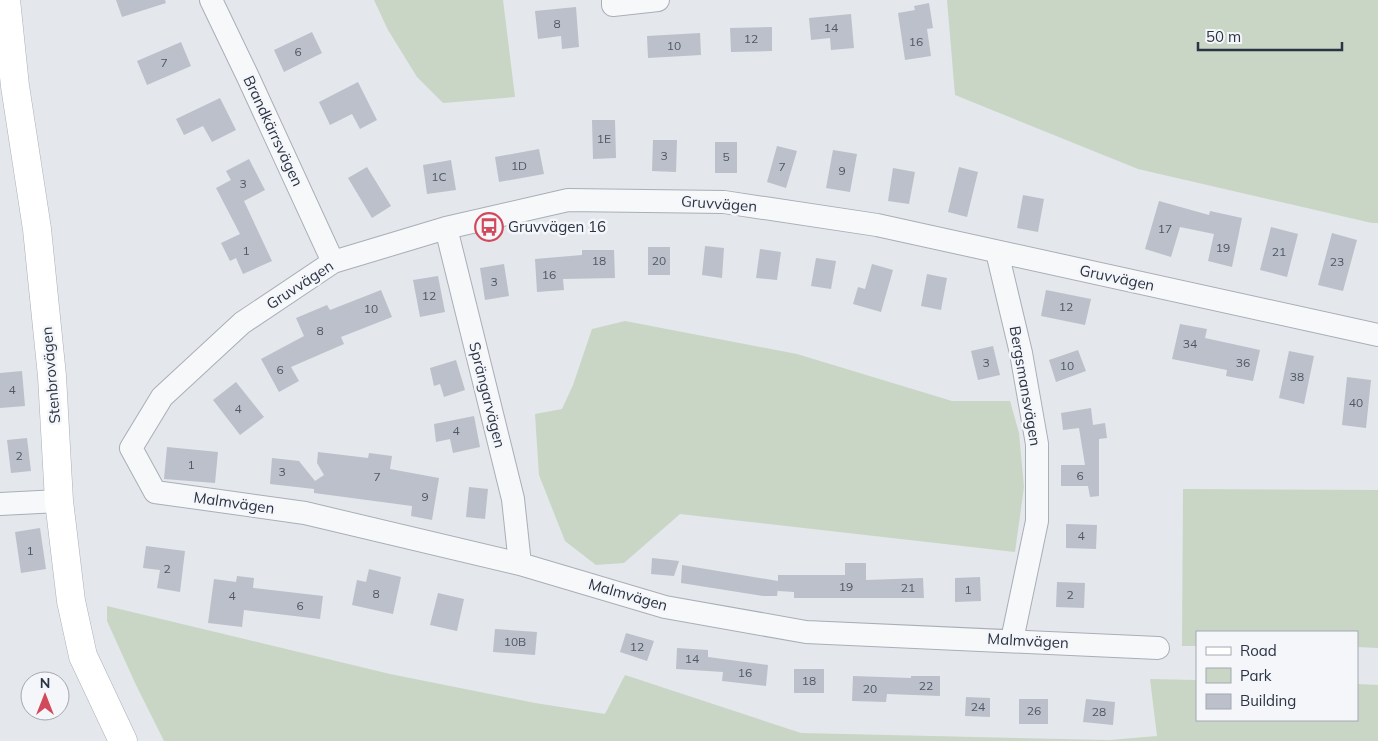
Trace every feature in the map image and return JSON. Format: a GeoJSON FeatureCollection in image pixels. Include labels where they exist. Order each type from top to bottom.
{"type":"FeatureCollection","features":[{"type":"Feature","properties":{"kind":"street","name":"Stenbrovägen"},"geometry":{"type":"LineString","coordinates":[[6,0],[15,86],[37,229],[52,376],[59,501],[71,601],[82,656],[123,741]]}},
{"type":"Feature","properties":{"kind":"street","name":"Brandkärrsvägen"},"geometry":{"type":"LineString","coordinates":[[211,0],[333,262]]}},
{"type":"Feature","properties":{"kind":"street"},"geometry":{"type":"LineString","coordinates":[[613,0],[613,5],[658,0]]}},
{"type":"Feature","properties":{"kind":"street","name":"Gruvvägen"},"geometry":{"type":"LineString","coordinates":[[131,448],[162,397],[242,323],[333,262],[446,228],[568,200],[724,202],[878,225],[1378,335]]}},
{"type":"Feature","properties":{"kind":"street","name":"Sprängarvägen"},"geometry":{"type":"LineString","coordinates":[[446,228],[513,500],[520,564]]}},
{"type":"Feature","properties":{"kind":"street","name":"Bergsmansvägen"},"geometry":{"type":"LineString","coordinates":[[997,252],[1021,353],[1037,444],[1037,521],[1012,640]]}},
{"type":"Feature","properties":{"kind":"street","name":"Malmvägen"},"geometry":{"type":"LineString","coordinates":[[131,448],[155,492],[306,513],[520,564],[665,607],[806,632],[1158,648]]}},
{"type":"Feature","properties":{"kind":"street"},"geometry":{"type":"LineString","coordinates":[[0,504],[59,501]]}},
{"type":"Feature","properties":{"kind":"green space"},"geometry":{"type":"Polygon","coordinates":[[[374,0],[503,0],[515,97],[443,103],[417,77],[388,30],[374,0]]]}},
{"type":"Feature","properties":{"kind":"green space"},"geometry":{"type":"Polygon","coordinates":[[[947,0],[1378,0],[1378,223],[1138,169],[955,95],[947,0]]]}},
{"type":"Feature","properties":{"kind":"green space"},"geometry":{"type":"Polygon","coordinates":[[[625,321],[797,354],[952,401],[1010,401],[1019,433],[1024,487],[1015,552],[680,514],[624,563],[596,565],[565,541],[539,475],[535,414],[562,409],[573,385],[592,329],[625,321]]]}},
{"type":"Feature","properties":{"kind":"green space"},"geometry":{"type":"Polygon","coordinates":[[[1183,489],[1378,490],[1378,648],[1358,647],[1358,631],[1196,631],[1196,646],[1182,646],[1183,489]]]}},
{"type":"Feature","properties":{"kind":"green space"},"geometry":{"type":"Polygon","coordinates":[[[107,606],[390,674],[535,703],[605,714],[625,675],[801,733],[1109,740],[1157,736],[1150,679],[1196,680],[1196,721],[1358,721],[1358,684],[1378,685],[1378,741],[164,741],[107,621],[107,606]]]}},
{"type":"Feature","properties":{"kind":"building"},"geometry":{"type":"Polygon","coordinates":[[[116,0],[165,0],[166,3],[122,17],[116,0]]]}},
{"type":"Feature","properties":{"kind":"building"},"geometry":{"type":"Polygon","coordinates":[[[929,3],[933,28],[927,29],[931,56],[905,60],[898,13],[915,10],[914,6],[929,3]]]}},
{"type":"Feature","properties":{"kind":"building"},"geometry":{"type":"Polygon","coordinates":[[[576,7],[579,47],[562,49],[561,36],[538,39],[535,11],[576,7]]]}},
{"type":"Feature","properties":{"kind":"building"},"geometry":{"type":"Polygon","coordinates":[[[851,14],[854,48],[831,50],[830,38],[811,40],[809,18],[851,14]]]}},
{"type":"Feature","properties":{"kind":"building"},"geometry":{"type":"Polygon","coordinates":[[[772,27],[772,51],[731,52],[730,28],[772,27]]]}},
{"type":"Feature","properties":{"kind":"building"},"geometry":{"type":"Polygon","coordinates":[[[312,32],[322,53],[284,72],[274,50],[312,32]]]}},
{"type":"Feature","properties":{"kind":"building"},"geometry":{"type":"Polygon","coordinates":[[[700,33],[701,55],[648,58],[647,36],[700,33]]]}},
{"type":"Feature","properties":{"kind":"building"},"geometry":{"type":"Polygon","coordinates":[[[181,42],[191,66],[147,85],[137,61],[181,42]]]}},
{"type":"Feature","properties":{"kind":"building"},"geometry":{"type":"Polygon","coordinates":[[[358,82],[377,120],[360,129],[352,114],[330,125],[319,102],[358,82]]]}},
{"type":"Feature","properties":{"kind":"building"},"geometry":{"type":"Polygon","coordinates":[[[220,98],[236,130],[212,142],[203,126],[184,135],[176,119],[220,98]]]}},
{"type":"Feature","properties":{"kind":"building"},"geometry":{"type":"Polygon","coordinates":[[[592,120],[615,120],[616,158],[593,159],[592,120]]]}},
{"type":"Feature","properties":{"kind":"building"},"geometry":{"type":"Polygon","coordinates":[[[653,140],[677,140],[676,172],[652,171],[653,140]]]}},
{"type":"Feature","properties":{"kind":"building"},"geometry":{"type":"Polygon","coordinates":[[[715,142],[737,142],[737,173],[715,173],[715,142]]]}},
{"type":"Feature","properties":{"kind":"building"},"geometry":{"type":"Polygon","coordinates":[[[777,146],[797,151],[786,188],[767,182],[777,146]]]}},
{"type":"Feature","properties":{"kind":"building"},"geometry":{"type":"Polygon","coordinates":[[[539,149],[544,174],[499,182],[495,157],[539,149]]]}},
{"type":"Feature","properties":{"kind":"building"},"geometry":{"type":"Polygon","coordinates":[[[833,150],[857,154],[850,192],[826,188],[833,150]]]}},
{"type":"Feature","properties":{"kind":"building"},"geometry":{"type":"Polygon","coordinates":[[[249,159],[265,190],[244,201],[272,261],[243,274],[236,258],[230,261],[221,243],[240,234],[216,188],[231,180],[226,171],[249,159]]]}},
{"type":"Feature","properties":{"kind":"building"},"geometry":{"type":"Polygon","coordinates":[[[451,160],[456,190],[427,194],[423,165],[451,160]]]}},
{"type":"Feature","properties":{"kind":"building"},"geometry":{"type":"Polygon","coordinates":[[[367,167],[391,206],[372,218],[348,178],[367,167]]]}},
{"type":"Feature","properties":{"kind":"building"},"geometry":{"type":"Polygon","coordinates":[[[959,167],[978,172],[967,217],[948,212],[959,167]]]}},
{"type":"Feature","properties":{"kind":"building"},"geometry":{"type":"Polygon","coordinates":[[[893,168],[915,172],[909,204],[888,201],[893,168]]]}},
{"type":"Feature","properties":{"kind":"building"},"geometry":{"type":"Polygon","coordinates":[[[1023,195],[1044,199],[1038,232],[1017,228],[1023,195]]]}},
{"type":"Feature","properties":{"kind":"building"},"geometry":{"type":"Polygon","coordinates":[[[1159,201],[1209,215],[1210,211],[1242,218],[1232,267],[1208,261],[1214,234],[1180,227],[1171,257],[1145,249],[1159,201]]]}},
{"type":"Feature","properties":{"kind":"building"},"geometry":{"type":"Polygon","coordinates":[[[1271,227],[1298,234],[1287,277],[1260,270],[1271,227]]]}},
{"type":"Feature","properties":{"kind":"building"},"geometry":{"type":"Polygon","coordinates":[[[1332,233],[1357,240],[1343,291],[1318,285],[1332,233]]]}},
{"type":"Feature","properties":{"kind":"building"},"geometry":{"type":"Polygon","coordinates":[[[705,246],[724,248],[722,278],[702,275],[705,246]]]}},
{"type":"Feature","properties":{"kind":"building"},"geometry":{"type":"Polygon","coordinates":[[[648,247],[670,247],[670,275],[648,275],[648,247]]]}},
{"type":"Feature","properties":{"kind":"building"},"geometry":{"type":"Polygon","coordinates":[[[760,249],[781,252],[777,280],[756,278],[760,249]]]}},
{"type":"Feature","properties":{"kind":"building"},"geometry":{"type":"Polygon","coordinates":[[[582,250],[614,250],[615,278],[563,279],[564,290],[537,292],[535,259],[582,255],[582,250]]]}},
{"type":"Feature","properties":{"kind":"building"},"geometry":{"type":"Polygon","coordinates":[[[816,258],[836,261],[831,289],[811,286],[816,258]]]}},
{"type":"Feature","properties":{"kind":"building"},"geometry":{"type":"Polygon","coordinates":[[[504,264],[509,296],[485,300],[480,268],[504,264]]]}},
{"type":"Feature","properties":{"kind":"building"},"geometry":{"type":"Polygon","coordinates":[[[872,264],[893,270],[881,312],[853,304],[858,287],[865,289],[872,264]]]}},
{"type":"Feature","properties":{"kind":"building"},"geometry":{"type":"Polygon","coordinates":[[[927,274],[947,278],[941,310],[921,306],[927,274]]]}},
{"type":"Feature","properties":{"kind":"building"},"geometry":{"type":"Polygon","coordinates":[[[438,276],[445,312],[420,317],[413,280],[438,276]]]}},
{"type":"Feature","properties":{"kind":"building"},"geometry":{"type":"Polygon","coordinates":[[[381,290],[392,317],[341,337],[344,344],[291,367],[299,381],[279,392],[261,359],[304,336],[296,318],[327,305],[330,310],[381,290]]]}},
{"type":"Feature","properties":{"kind":"building"},"geometry":{"type":"Polygon","coordinates":[[[1046,290],[1091,299],[1085,325],[1041,316],[1046,290]]]}},
{"type":"Feature","properties":{"kind":"building"},"geometry":{"type":"Polygon","coordinates":[[[1180,324],[1207,329],[1205,338],[1260,350],[1253,381],[1226,376],[1227,370],[1172,359],[1180,324]]]}},
{"type":"Feature","properties":{"kind":"building"},"geometry":{"type":"Polygon","coordinates":[[[993,346],[1000,375],[978,380],[971,351],[993,346]]]}},
{"type":"Feature","properties":{"kind":"building"},"geometry":{"type":"Polygon","coordinates":[[[1078,350],[1086,371],[1056,382],[1049,360],[1078,350]]]}},
{"type":"Feature","properties":{"kind":"building"},"geometry":{"type":"Polygon","coordinates":[[[1289,351],[1314,356],[1304,404],[1279,398],[1289,351]]]}},
{"type":"Feature","properties":{"kind":"building"},"geometry":{"type":"Polygon","coordinates":[[[456,360],[465,390],[444,397],[440,384],[434,386],[430,368],[456,360]]]}},
{"type":"Feature","properties":{"kind":"building"},"geometry":{"type":"Polygon","coordinates":[[[22,371],[25,406],[0,408],[0,373],[22,371]]]}},
{"type":"Feature","properties":{"kind":"building"},"geometry":{"type":"Polygon","coordinates":[[[1347,377],[1371,380],[1366,428],[1342,425],[1347,377]]]}},
{"type":"Feature","properties":{"kind":"building"},"geometry":{"type":"Polygon","coordinates":[[[236,382],[264,417],[240,435],[213,400],[236,382]]]}},
{"type":"Feature","properties":{"kind":"building"},"geometry":{"type":"Polygon","coordinates":[[[1091,408],[1093,425],[1105,423],[1107,438],[1099,439],[1099,496],[1090,497],[1088,486],[1061,486],[1061,465],[1085,465],[1079,428],[1063,430],[1061,413],[1091,408]]]}},
{"type":"Feature","properties":{"kind":"building"},"geometry":{"type":"Polygon","coordinates":[[[474,416],[480,447],[453,453],[450,439],[436,442],[434,424],[474,416]]]}},
{"type":"Feature","properties":{"kind":"building"},"geometry":{"type":"Polygon","coordinates":[[[27,438],[31,471],[11,473],[7,440],[27,438]]]}},
{"type":"Feature","properties":{"kind":"building"},"geometry":{"type":"Polygon","coordinates":[[[167,447],[218,452],[215,483],[164,479],[167,447]]]}},
{"type":"Feature","properties":{"kind":"building"},"geometry":{"type":"Polygon","coordinates":[[[318,452],[368,458],[369,453],[392,456],[390,469],[439,478],[432,520],[411,516],[412,506],[314,493],[314,489],[270,484],[272,458],[299,461],[315,481],[324,475],[317,463],[318,452]]]}},
{"type":"Feature","properties":{"kind":"building"},"geometry":{"type":"Polygon","coordinates":[[[469,487],[488,489],[485,519],[466,517],[469,487]]]}},
{"type":"Feature","properties":{"kind":"building"},"geometry":{"type":"Polygon","coordinates":[[[1066,524],[1097,525],[1096,549],[1066,548],[1066,524]]]}},
{"type":"Feature","properties":{"kind":"building"},"geometry":{"type":"Polygon","coordinates":[[[40,528],[46,569],[21,573],[15,532],[40,528]]]}},
{"type":"Feature","properties":{"kind":"building"},"geometry":{"type":"Polygon","coordinates":[[[146,546],[185,551],[180,592],[157,588],[160,570],[143,568],[146,546]]]}},
{"type":"Feature","properties":{"kind":"building"},"geometry":{"type":"Polygon","coordinates":[[[652,558],[679,561],[674,576],[651,574],[652,558]]]}},
{"type":"Feature","properties":{"kind":"building"},"geometry":{"type":"Polygon","coordinates":[[[845,563],[866,563],[866,580],[923,578],[924,598],[794,598],[794,592],[778,591],[778,589],[777,596],[763,596],[681,583],[682,565],[778,581],[778,575],[845,575],[845,563]]]}},
{"type":"Feature","properties":{"kind":"building"},"geometry":{"type":"Polygon","coordinates":[[[369,569],[401,577],[393,614],[352,605],[357,580],[366,582],[369,569]]]}},
{"type":"Feature","properties":{"kind":"building"},"geometry":{"type":"Polygon","coordinates":[[[237,576],[254,578],[253,588],[323,596],[320,619],[244,610],[242,627],[208,623],[214,579],[236,582],[237,576]]]}},
{"type":"Feature","properties":{"kind":"building"},"geometry":{"type":"Polygon","coordinates":[[[980,577],[981,601],[955,602],[955,578],[980,577]]]}},
{"type":"Feature","properties":{"kind":"building"},"geometry":{"type":"Polygon","coordinates":[[[1057,582],[1085,583],[1084,608],[1056,607],[1057,582]]]}},
{"type":"Feature","properties":{"kind":"building"},"geometry":{"type":"Polygon","coordinates":[[[438,593],[464,599],[457,631],[430,625],[438,593]]]}},
{"type":"Feature","properties":{"kind":"building"},"geometry":{"type":"Polygon","coordinates":[[[495,629],[537,632],[535,655],[493,652],[495,629]]]}},
{"type":"Feature","properties":{"kind":"building"},"geometry":{"type":"Polygon","coordinates":[[[626,633],[654,641],[647,661],[620,652],[626,633]]]}},
{"type":"Feature","properties":{"kind":"building"},"geometry":{"type":"Polygon","coordinates":[[[677,648],[708,650],[708,657],[768,665],[766,686],[722,681],[723,672],[676,669],[677,648]]]}},
{"type":"Feature","properties":{"kind":"building"},"geometry":{"type":"Polygon","coordinates":[[[794,669],[824,669],[824,693],[794,693],[794,669]]]}},
{"type":"Feature","properties":{"kind":"building"},"geometry":{"type":"Polygon","coordinates":[[[853,676],[911,678],[911,676],[940,676],[940,696],[887,694],[886,702],[852,701],[853,676]]]}},
{"type":"Feature","properties":{"kind":"building"},"geometry":{"type":"Polygon","coordinates":[[[966,697],[990,698],[990,717],[965,716],[966,697]]]}},
{"type":"Feature","properties":{"kind":"building"},"geometry":{"type":"Polygon","coordinates":[[[1019,699],[1048,699],[1048,724],[1019,724],[1019,699]]]}},
{"type":"Feature","properties":{"kind":"building"},"geometry":{"type":"Polygon","coordinates":[[[1086,699],[1115,702],[1113,725],[1083,722],[1086,699]]]}},
{"type":"Feature","properties":{"kind":"place","name":"Gruvvägen 16"},"geometry":{"type":"Point","coordinates":[489,227]}}]}
